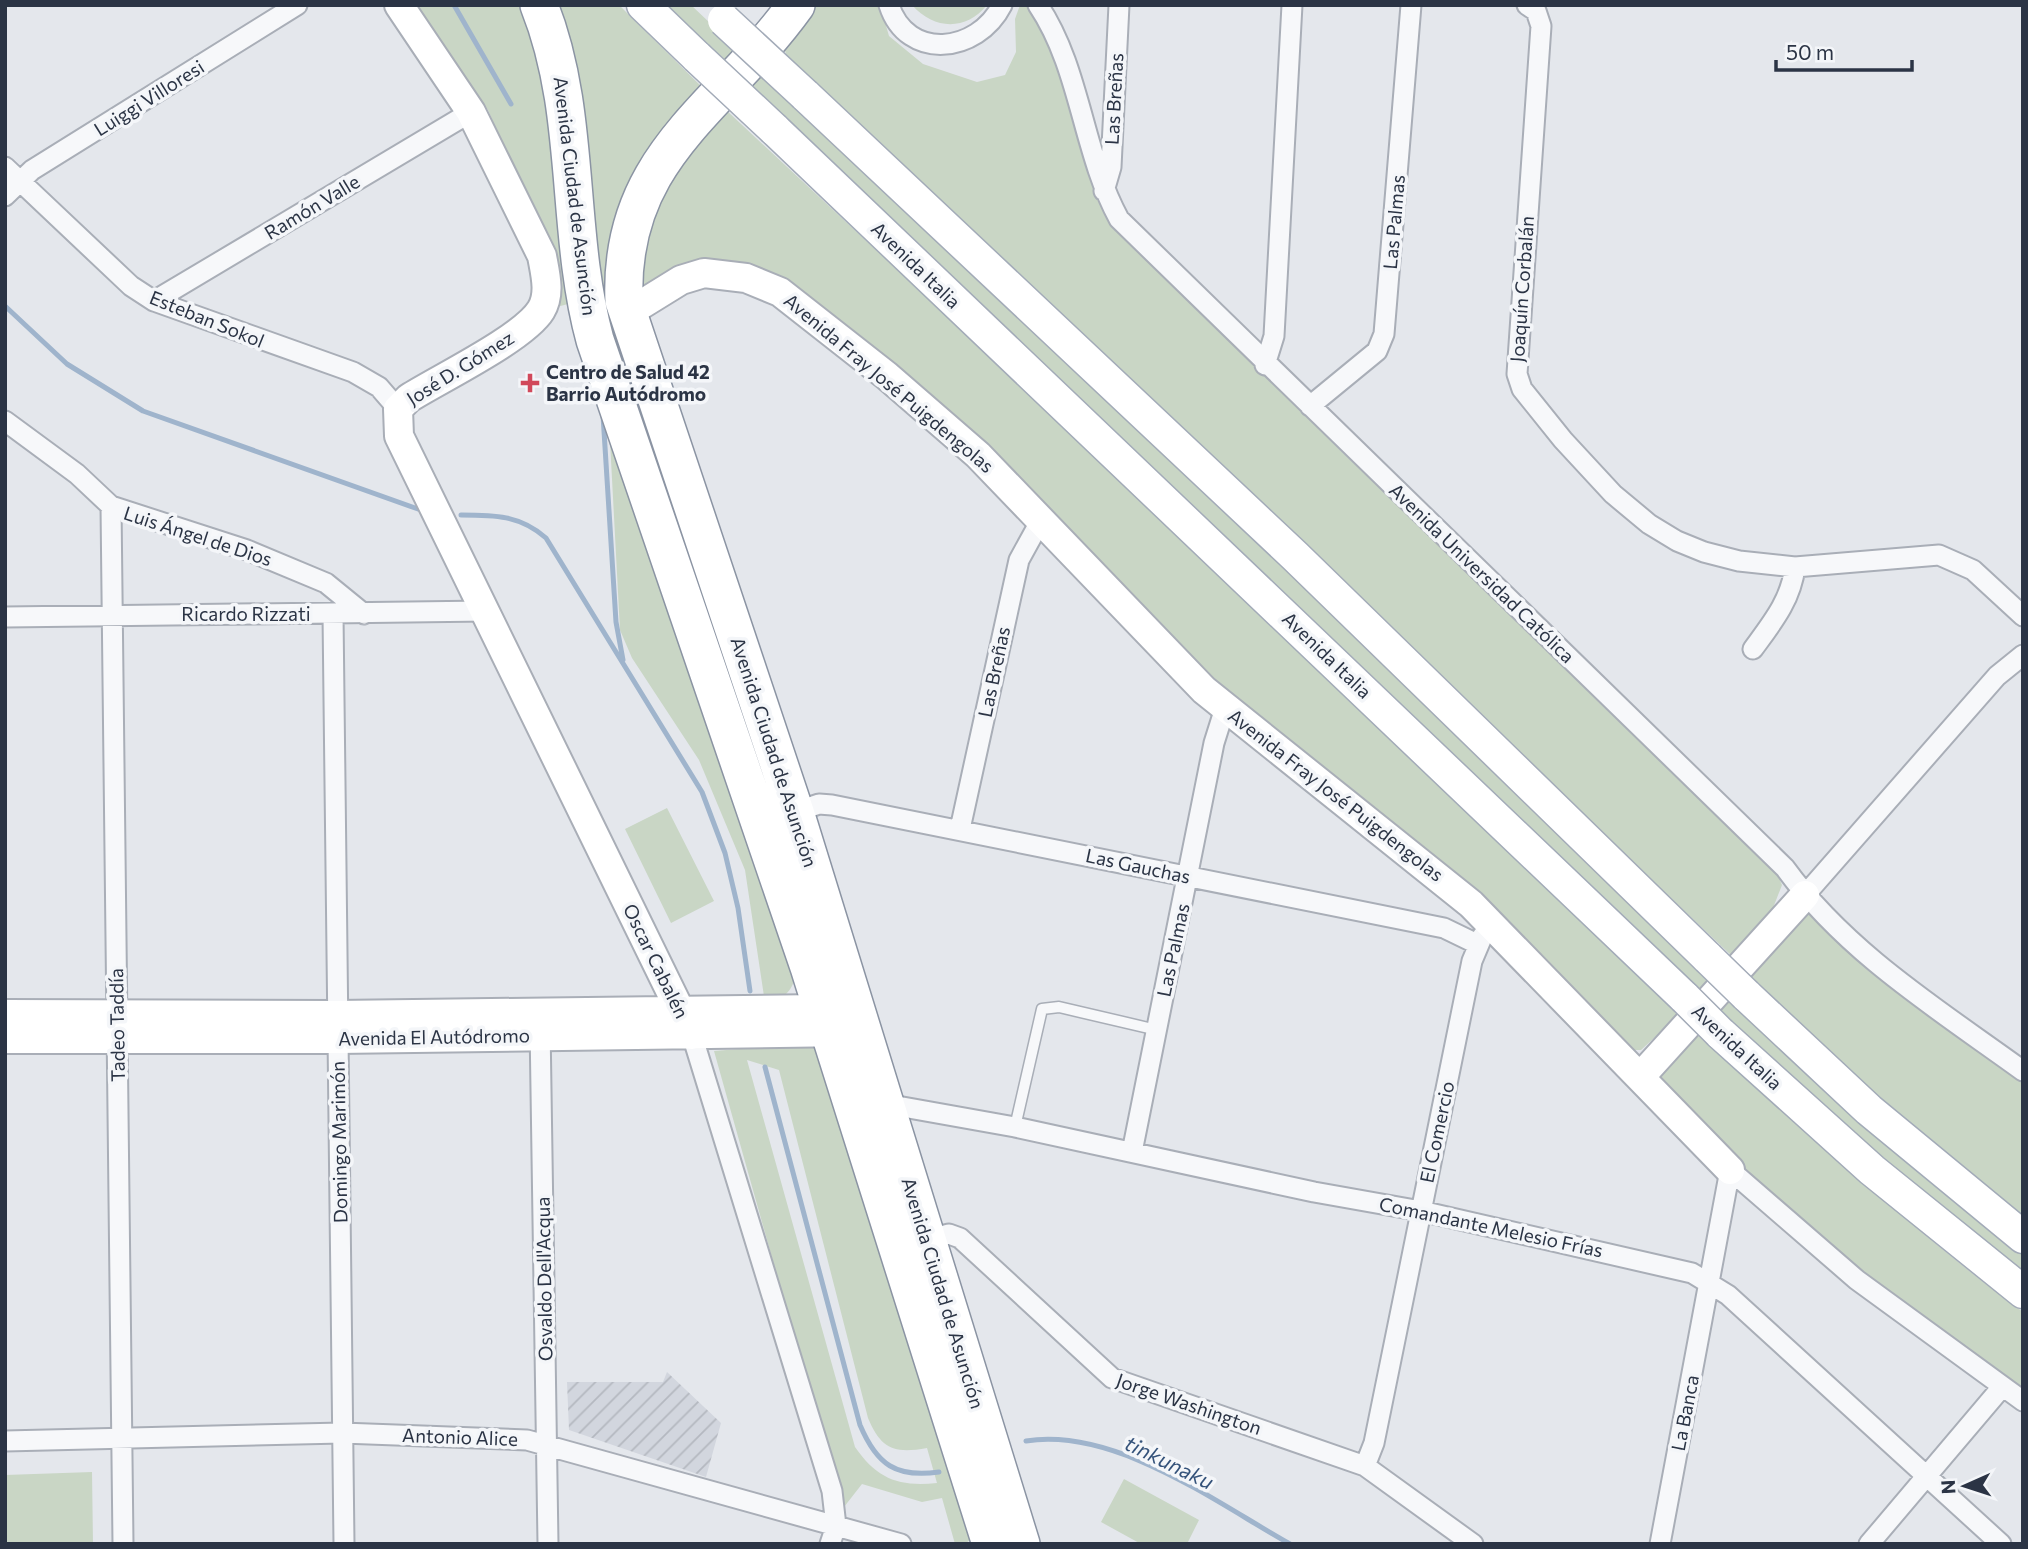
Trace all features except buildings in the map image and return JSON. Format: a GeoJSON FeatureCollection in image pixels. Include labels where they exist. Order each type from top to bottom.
{"type":"FeatureCollection","features":[{"type":"Feature","properties":{"kind":"highway","name":"Avenida Ciudad de Asunción"},"geometry":{"type":"LineString","coordinates":[[539,5],[561,74],[581,271],[592,327],[841,1018],[886,1104],[929,1239],[964,1366],[1021,1544]]}},
{"type":"Feature","properties":{"kind":"highway","name":"Avenida Ciudad de Asunción"},"geometry":{"type":"LineString","coordinates":[[796,5],[780,27],[676,138],[658,164],[639,202],[628,237],[623,274],[626,314],[795,811],[841,1018],[991,1544]]}},
{"type":"Feature","properties":{"kind":"main road","name":"Avenida Italia"},"geometry":{"type":"LineString","coordinates":[[643,5],[1720,1033],[1872,1170],[2023,1292]]}},
{"type":"Feature","properties":{"kind":"main road"},"geometry":{"type":"LineString","coordinates":[[716,12],[1295,556],[1746,995],[1869,1110],[2023,1237]]}},
{"type":"Feature","properties":{"kind":"street","name":"Luiggi Villoresi"},"geometry":{"type":"LineString","coordinates":[[5,196],[13,173],[297,5]]}},
{"type":"Feature","properties":{"kind":"street","name":"Avenida Ciudad de Asunción"},"geometry":{"type":"LineString","coordinates":[[399,5],[471,112],[542,256],[545,295],[542,309],[523,329]]}},
{"type":"Feature","properties":{"kind":"street"},"geometry":{"type":"LineString","coordinates":[[889,5],[901,26],[915,37],[931,43],[949,45],[967,41],[982,32],[1002,5]]}},
{"type":"Feature","properties":{"kind":"street","name":"Avenida Universidad Católica"},"geometry":{"type":"LineString","coordinates":[[1038,5],[1057,38],[1104,191],[1119,219],[1265,365],[1785,868],[1805,895],[1887,972],[2023,1071]]}},
{"type":"Feature","properties":{"kind":"street","name":"Las Breñas"},"geometry":{"type":"LineString","coordinates":[[1104,191],[1111,167],[1119,5]]}},
{"type":"Feature","properties":{"kind":"street"},"geometry":{"type":"LineString","coordinates":[[1265,365],[1274,335],[1292,5]]}},
{"type":"Feature","properties":{"kind":"street","name":"Las Palmas"},"geometry":{"type":"LineString","coordinates":[[1310,406],[1377,351],[1384,334],[1411,5]]}},
{"type":"Feature","properties":{"kind":"street","name":"Joaquín Corbalán"},"geometry":{"type":"LineString","coordinates":[[1534,12],[1516,362],[1522,389],[1563,440],[1613,494],[1650,524],[1676,541],[1704,552],[1750,563],[1795,567],[1939,555],[1973,570],[2023,616]]}},
{"type":"Feature","properties":{"kind":"street","name":"Ramón Valle"},"geometry":{"type":"LineString","coordinates":[[154,302],[471,112]]}},
{"type":"Feature","properties":{"kind":"street","name":"Esteban Sokol"},"geometry":{"type":"LineString","coordinates":[[13,173],[131,286],[154,302],[353,372],[379,387],[398,409]]}},
{"type":"Feature","properties":{"kind":"street","name":"Avenida Fray José Puigdengolas"},"geometry":{"type":"LineString","coordinates":[[626,314],[681,280],[704,273],[725,273],[764,283],[887,376],[978,455],[1204,690],[1448,884],[1483,934],[1641,1076],[1730,1170],[1857,1280],[2023,1401]]}},
{"type":"Feature","properties":{"kind":"street","name":"José D. Gómez"},"geometry":{"type":"LineString","coordinates":[[398,409],[409,398],[523,329]]}},
{"type":"Feature","properties":{"kind":"street","name":"Oscar Cabalén"},"geometry":{"type":"LineString","coordinates":[[398,409],[399,436],[487,611],[686,1023],[832,1491],[833,1535]]}},
{"type":"Feature","properties":{"kind":"street","name":"Luis Ángel de Dios"},"geometry":{"type":"LineString","coordinates":[[5,421],[77,474],[111,506],[247,550],[326,583],[364,614]]}},
{"type":"Feature","properties":{"kind":"street","name":"Tadeo Taddía"},"geometry":{"type":"LineString","coordinates":[[111,506],[123,1544]]}},
{"type":"Feature","properties":{"kind":"street","name":"Las Breñas"},"geometry":{"type":"LineString","coordinates":[[960,829],[1019,560],[1041,520]]}},
{"type":"Feature","properties":{"kind":"street"},"geometry":{"type":"LineString","coordinates":[[1753,649],[1776,617],[1793,586],[1795,567]]}},
{"type":"Feature","properties":{"kind":"street","name":"Ricardo Rizzati"},"geometry":{"type":"LineString","coordinates":[[5,617],[487,611]]}},
{"type":"Feature","properties":{"kind":"street","name":"Domingo Marimón"},"geometry":{"type":"LineString","coordinates":[[333,614],[344,1544]]}},
{"type":"Feature","properties":{"kind":"street"},"geometry":{"type":"LineString","coordinates":[[1641,1076],[1805,895],[1997,676],[2023,655]]}},
{"type":"Feature","properties":{"kind":"street","name":"Las Palmas"},"geometry":{"type":"LineString","coordinates":[[1132,1152],[1214,743],[1225,708]]}},
{"type":"Feature","properties":{"kind":"street","name":"Las Gauchas"},"geometry":{"type":"LineString","coordinates":[[795,811],[819,804],[832,805],[1483,934]]}},
{"type":"Feature","properties":{"kind":"street","name":"El Comercio"},"geometry":{"type":"LineString","coordinates":[[1365,1466],[1374,1443],[1421,1211],[1483,934]]}},
{"type":"Feature","properties":{"kind":"street","name":"Avenida El Autódromo"},"geometry":{"type":"LineString","coordinates":[[5,1014],[117,1026],[540,1025],[841,1018]]}},
{"type":"Feature","properties":{"kind":"street","name":"Osvaldo Dell'Acqua"},"geometry":{"type":"LineString","coordinates":[[540,1025],[548,1544]]}},
{"type":"Feature","properties":{"kind":"street","name":"Avenida El Autódromo"},"geometry":{"type":"LineString","coordinates":[[5,1039],[117,1026]]}},
{"type":"Feature","properties":{"kind":"street","name":"Comandante Melesio Frías"},"geometry":{"type":"LineString","coordinates":[[886,1104],[1015,1127],[1421,1211],[1679,1268],[1711,1283],[1929,1475],[2001,1544]]}},
{"type":"Feature","properties":{"kind":"street","name":"La Banca"},"geometry":{"type":"LineString","coordinates":[[1660,1544],[1711,1283],[1730,1170]]}},
{"type":"Feature","properties":{"kind":"street","name":"Jorge Washington"},"geometry":{"type":"LineString","coordinates":[[929,1239],[949,1234],[960,1238],[1112,1378],[1365,1466],[1473,1544]]}},
{"type":"Feature","properties":{"kind":"street"},"geometry":{"type":"LineString","coordinates":[[1869,1544],[2002,1387]]}},
{"type":"Feature","properties":{"kind":"street","name":"Antonio Alice"},"geometry":{"type":"LineString","coordinates":[[5,1441],[122,1436],[342,1433],[527,1440],[546,1443],[833,1535],[901,1544]]}},
{"type":"Feature","properties":{"kind":"lane"},"geometry":{"type":"LineString","coordinates":[[1015,1127],[1042,1009],[1059,1007],[1157,1030]]}},
{"type":"Feature","properties":{"kind":"shaded area"},"geometry":{"type":"Polygon","coordinates":[[[667,1372],[721,1423],[706,1477],[569,1430],[567,1382],[663,1382],[667,1372]]]}},
{"type":"Feature","properties":{"kind":"green space"},"geometry":{"type":"Polygon","coordinates":[[[411,5],[522,5],[545,61],[572,229],[796,975],[789,991],[777,999],[765,1003],[745,870],[699,760],[632,658],[620,630],[609,422],[575,302],[557,307],[558,273],[488,110],[411,5]]]}},
{"type":"Feature","properties":{"kind":"green space"},"geometry":{"type":"Polygon","coordinates":[[[553,5],[619,5],[712,97],[623,244],[841,994],[830,998],[627,384],[603,299],[553,5]]]}},
{"type":"Feature","properties":{"kind":"green space"},"geometry":{"type":"Polygon","coordinates":[[[659,5],[691,5],[1932,1182],[2023,1254],[2023,1283],[1869,1155],[659,5]]]}},
{"type":"Feature","properties":{"kind":"green space"},"geometry":{"type":"Polygon","coordinates":[[[817,5],[880,5],[889,36],[923,64],[977,82],[1005,75],[1016,52],[1015,19],[1020,5],[1031,5],[1051,42],[1100,204],[1122,233],[1344,454],[1772,861],[1782,885],[1773,908],[1734,958],[790,65],[784,48],[817,5]]]}},
{"type":"Feature","properties":{"kind":"green space"},"geometry":{"type":"Polygon","coordinates":[[[912,5],[987,5],[970,19],[950,24],[930,19],[912,5]]]}},
{"type":"Feature","properties":{"kind":"green space"},"geometry":{"type":"Polygon","coordinates":[[[725,109],[1176,530],[1679,1015],[1641,1050],[1630,1050],[1496,914],[1372,806],[1238,709],[763,273],[640,302],[637,260],[652,204],[725,109]]]}},
{"type":"Feature","properties":{"kind":"green space"},"geometry":{"type":"Polygon","coordinates":[[[667,808],[714,901],[671,923],[625,829],[667,808]]]}},
{"type":"Feature","properties":{"kind":"green space"},"geometry":{"type":"Polygon","coordinates":[[[1807,913],[1904,993],[2023,1081],[2023,1215],[1915,1130],[1748,974],[1807,913]]]}},
{"type":"Feature","properties":{"kind":"green space"},"geometry":{"type":"Polygon","coordinates":[[[1700,1029],[1897,1211],[2023,1312],[2023,1390],[1855,1270],[1775,1202],[1666,1088],[1661,1076],[1665,1064],[1700,1029]]]}},
{"type":"Feature","properties":{"kind":"green space"},"geometry":{"type":"Polygon","coordinates":[[[790,1045],[813,1046],[825,1055],[971,1539],[965,1544],[955,1544],[942,1498],[922,1502],[862,1484],[844,1507],[836,1468],[808,1386],[714,1051],[790,1045]],[[747,1060],[855,1447],[872,1467],[890,1478],[911,1484],[937,1483],[927,1448],[906,1450],[890,1447],[878,1437],[868,1418],[779,1070],[747,1060]]]}},
{"type":"Feature","properties":{"kind":"green space"},"geometry":{"type":"Polygon","coordinates":[[[92,1472],[93,1544],[5,1544],[5,1475],[92,1472]]]}},
{"type":"Feature","properties":{"kind":"green space"},"geometry":{"type":"Polygon","coordinates":[[[1124,1479],[1199,1520],[1187,1544],[1141,1544],[1101,1522],[1124,1479]]]}},
{"type":"Feature","properties":{"kind":"waterway"},"geometry":{"type":"LineString","coordinates":[[454,5],[511,104]]}},
{"type":"Feature","properties":{"kind":"waterway"},"geometry":{"type":"LineString","coordinates":[[5,306],[67,364],[143,411],[418,509]]}},
{"type":"Feature","properties":{"kind":"waterway"},"geometry":{"type":"LineString","coordinates":[[603,415],[616,622],[623,660]]}},
{"type":"Feature","properties":{"kind":"waterway"},"geometry":{"type":"LineString","coordinates":[[461,515],[506,518],[526,525],[546,538],[702,792],[725,853],[738,908],[750,991]]}},
{"type":"Feature","properties":{"kind":"waterway"},"geometry":{"type":"LineString","coordinates":[[765,1067],[860,1425],[873,1450],[890,1466],[911,1473],[939,1472]]}},
{"type":"Feature","properties":{"kind":"waterway","name":"tinkunaku"},"geometry":{"type":"LineString","coordinates":[[1026,1441],[1060,1440],[1094,1445],[1129,1456],[1197,1489],[1290,1544]]}},
{"type":"Feature","properties":{"kind":"place","name":"Centro de Salud 42 Barrio Autódromo"},"geometry":{"type":"Point","coordinates":[530,383]}}]}
